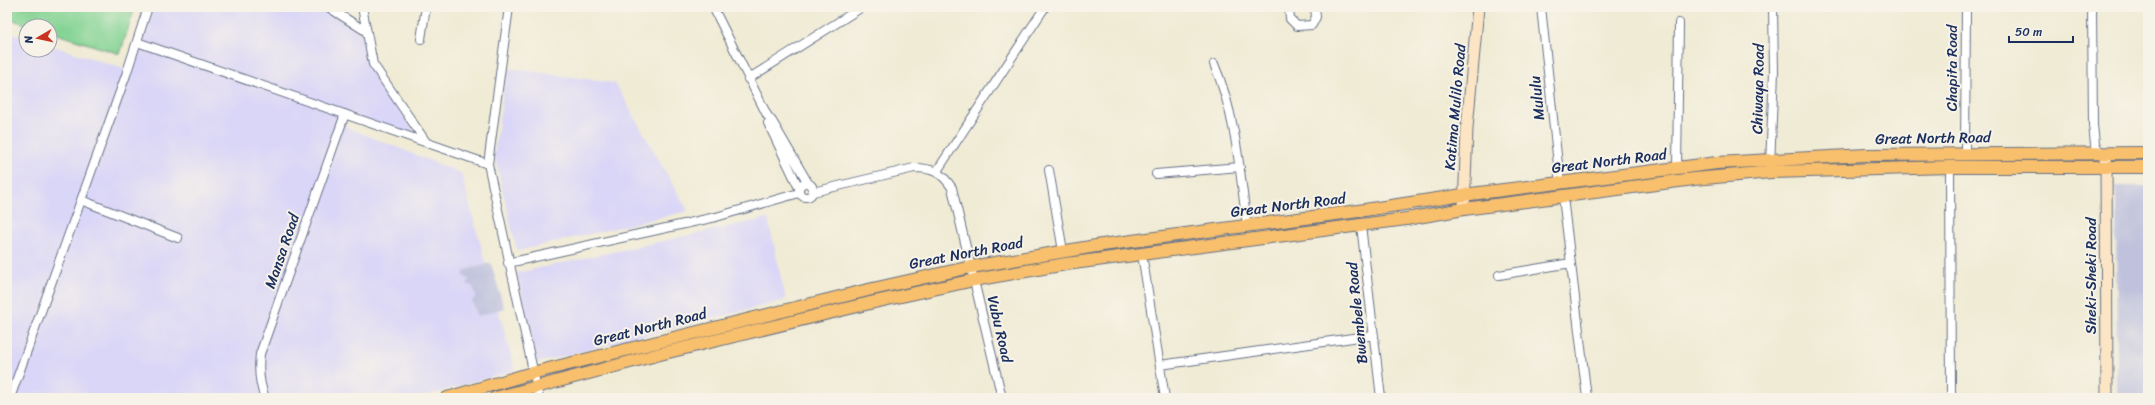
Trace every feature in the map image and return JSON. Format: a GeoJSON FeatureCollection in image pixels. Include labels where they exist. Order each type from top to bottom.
{"type":"FeatureCollection","features":[{"type":"Feature","properties":{"kind":"main road","name":"Great North Road"},"geometry":{"type":"LineString","coordinates":[[447,398],[532,373],[861,291],[971,267],[1063,251],[1463,195],[1677,168],[1770,160],[1965,153],[2148,153]]}},
{"type":"Feature","properties":{"kind":"main road","name":"Great North Road"},"geometry":{"type":"LineString","coordinates":[[495,398],[537,392],[765,328],[974,280],[1142,254],[1361,225],[1464,209],[1694,179],[1771,172],[1950,168],[2148,167]]}},
{"type":"Feature","properties":{"kind":"street"},"geometry":{"type":"LineString","coordinates":[[9,397],[81,200],[148,7]]}},
{"type":"Feature","properties":{"kind":"street"},"geometry":{"type":"LineString","coordinates":[[328,7],[367,32]]}},
{"type":"Feature","properties":{"kind":"street"},"geometry":{"type":"LineString","coordinates":[[362,7],[373,64],[426,142]]}},
{"type":"Feature","properties":{"kind":"street"},"geometry":{"type":"LineString","coordinates":[[421,39],[426,7]]}},
{"type":"Feature","properties":{"kind":"street"},"geometry":{"type":"LineString","coordinates":[[509,7],[488,164],[508,263],[537,392]]}},
{"type":"Feature","properties":{"kind":"street"},"geometry":{"type":"LineString","coordinates":[[713,7],[767,115],[808,183],[812,186],[813,192]]}},
{"type":"Feature","properties":{"kind":"street"},"geometry":{"type":"LineString","coordinates":[[748,79],[862,7]]}},
{"type":"Feature","properties":{"kind":"street"},"geometry":{"type":"LineString","coordinates":[[767,115],[768,122],[802,197],[808,197],[813,192],[914,168],[927,168],[937,171],[1045,7]]}},
{"type":"Feature","properties":{"kind":"street"},"geometry":{"type":"LineString","coordinates":[[1289,7],[1290,19],[1297,26],[1312,25],[1316,17],[1315,7]]}},
{"type":"Feature","properties":{"kind":"street","name":"Katima Mulilo Road"},"geometry":{"type":"LineString","coordinates":[[1464,209],[1463,195],[1467,128],[1478,7]]}},
{"type":"Feature","properties":{"kind":"street","name":"Chiwaya Road"},"geometry":{"type":"LineString","coordinates":[[1771,172],[1770,160],[1774,72],[1773,7]]}},
{"type":"Feature","properties":{"kind":"street","name":"Chapita Road"},"geometry":{"type":"LineString","coordinates":[[1965,153],[1966,7]]}},
{"type":"Feature","properties":{"kind":"street"},"geometry":{"type":"LineString","coordinates":[[2092,7],[2093,125],[2097,149],[2106,154]]}},
{"type":"Feature","properties":{"kind":"street","name":"Mululu"},"geometry":{"type":"LineString","coordinates":[[1542,9],[1560,183]]}},
{"type":"Feature","properties":{"kind":"street"},"geometry":{"type":"LineString","coordinates":[[1677,168],[1679,23]]}},
{"type":"Feature","properties":{"kind":"street"},"geometry":{"type":"LineString","coordinates":[[137,42],[488,164]]}},
{"type":"Feature","properties":{"kind":"street"},"geometry":{"type":"LineString","coordinates":[[1214,64],[1228,104],[1240,167],[1247,226]]}},
{"type":"Feature","properties":{"kind":"street","name":"Mansa Road"},"geometry":{"type":"LineString","coordinates":[[265,398],[260,384],[258,368],[260,354],[345,114]]}},
{"type":"Feature","properties":{"kind":"street","name":"Sheki-Sheki Road"},"geometry":{"type":"LineString","coordinates":[[2106,154],[2106,398]]}},
{"type":"Feature","properties":{"kind":"street"},"geometry":{"type":"LineString","coordinates":[[1156,174],[1240,167]]}},
{"type":"Feature","properties":{"kind":"street"},"geometry":{"type":"LineString","coordinates":[[1950,168],[1951,398]]}},
{"type":"Feature","properties":{"kind":"street"},"geometry":{"type":"LineString","coordinates":[[1048,170],[1063,251]]}},
{"type":"Feature","properties":{"kind":"street","name":"Vubu Road"},"geometry":{"type":"LineString","coordinates":[[937,171],[946,179],[952,188],[1002,398]]}},
{"type":"Feature","properties":{"kind":"street"},"geometry":{"type":"LineString","coordinates":[[508,263],[716,217],[799,190],[802,184],[808,183]]}},
{"type":"Feature","properties":{"kind":"street"},"geometry":{"type":"LineString","coordinates":[[1563,197],[1587,398]]}},
{"type":"Feature","properties":{"kind":"street"},"geometry":{"type":"LineString","coordinates":[[81,200],[178,238]]}},
{"type":"Feature","properties":{"kind":"street","name":"Bwembele Road"},"geometry":{"type":"LineString","coordinates":[[1361,225],[1381,398]]}},
{"type":"Feature","properties":{"kind":"street"},"geometry":{"type":"LineString","coordinates":[[1142,254],[1165,398]]}},
{"type":"Feature","properties":{"kind":"street"},"geometry":{"type":"LineString","coordinates":[[1499,275],[1571,263]]}},
{"type":"Feature","properties":{"kind":"street"},"geometry":{"type":"LineString","coordinates":[[1160,365],[1374,336]]}},
{"type":"Feature","properties":{"kind":"shaded area"},"geometry":{"type":"Polygon","coordinates":[[[151,7],[320,7],[363,35],[370,65],[418,137],[344,116],[348,128],[461,173],[515,370],[418,398],[7,398],[7,31],[18,35],[18,58],[58,58],[58,48],[124,69],[151,7]]]}},
{"type":"Feature","properties":{"kind":"shaded area"},"geometry":{"type":"Polygon","coordinates":[[[507,68],[615,83],[688,211],[517,251],[494,154],[507,68]]]}},
{"type":"Feature","properties":{"kind":"shaded area"},"geometry":{"type":"Polygon","coordinates":[[[2116,186],[2148,186],[2148,398],[2117,398],[2116,186]]]}},
{"type":"Feature","properties":{"kind":"shaded area"},"geometry":{"type":"Polygon","coordinates":[[[768,218],[786,300],[536,363],[517,273],[768,218]]]}},
{"type":"Feature","properties":{"kind":"shaded area"},"geometry":{"type":"Polygon","coordinates":[[[491,263],[504,308],[477,316],[472,301],[476,297],[473,287],[467,284],[469,279],[463,276],[465,270],[491,263]]]}},
{"type":"Feature","properties":{"kind":"green space"},"geometry":{"type":"Polygon","coordinates":[[[14,7],[135,7],[120,54],[58,35],[58,18],[18,18],[18,22],[10,19],[14,7]]]}}]}
